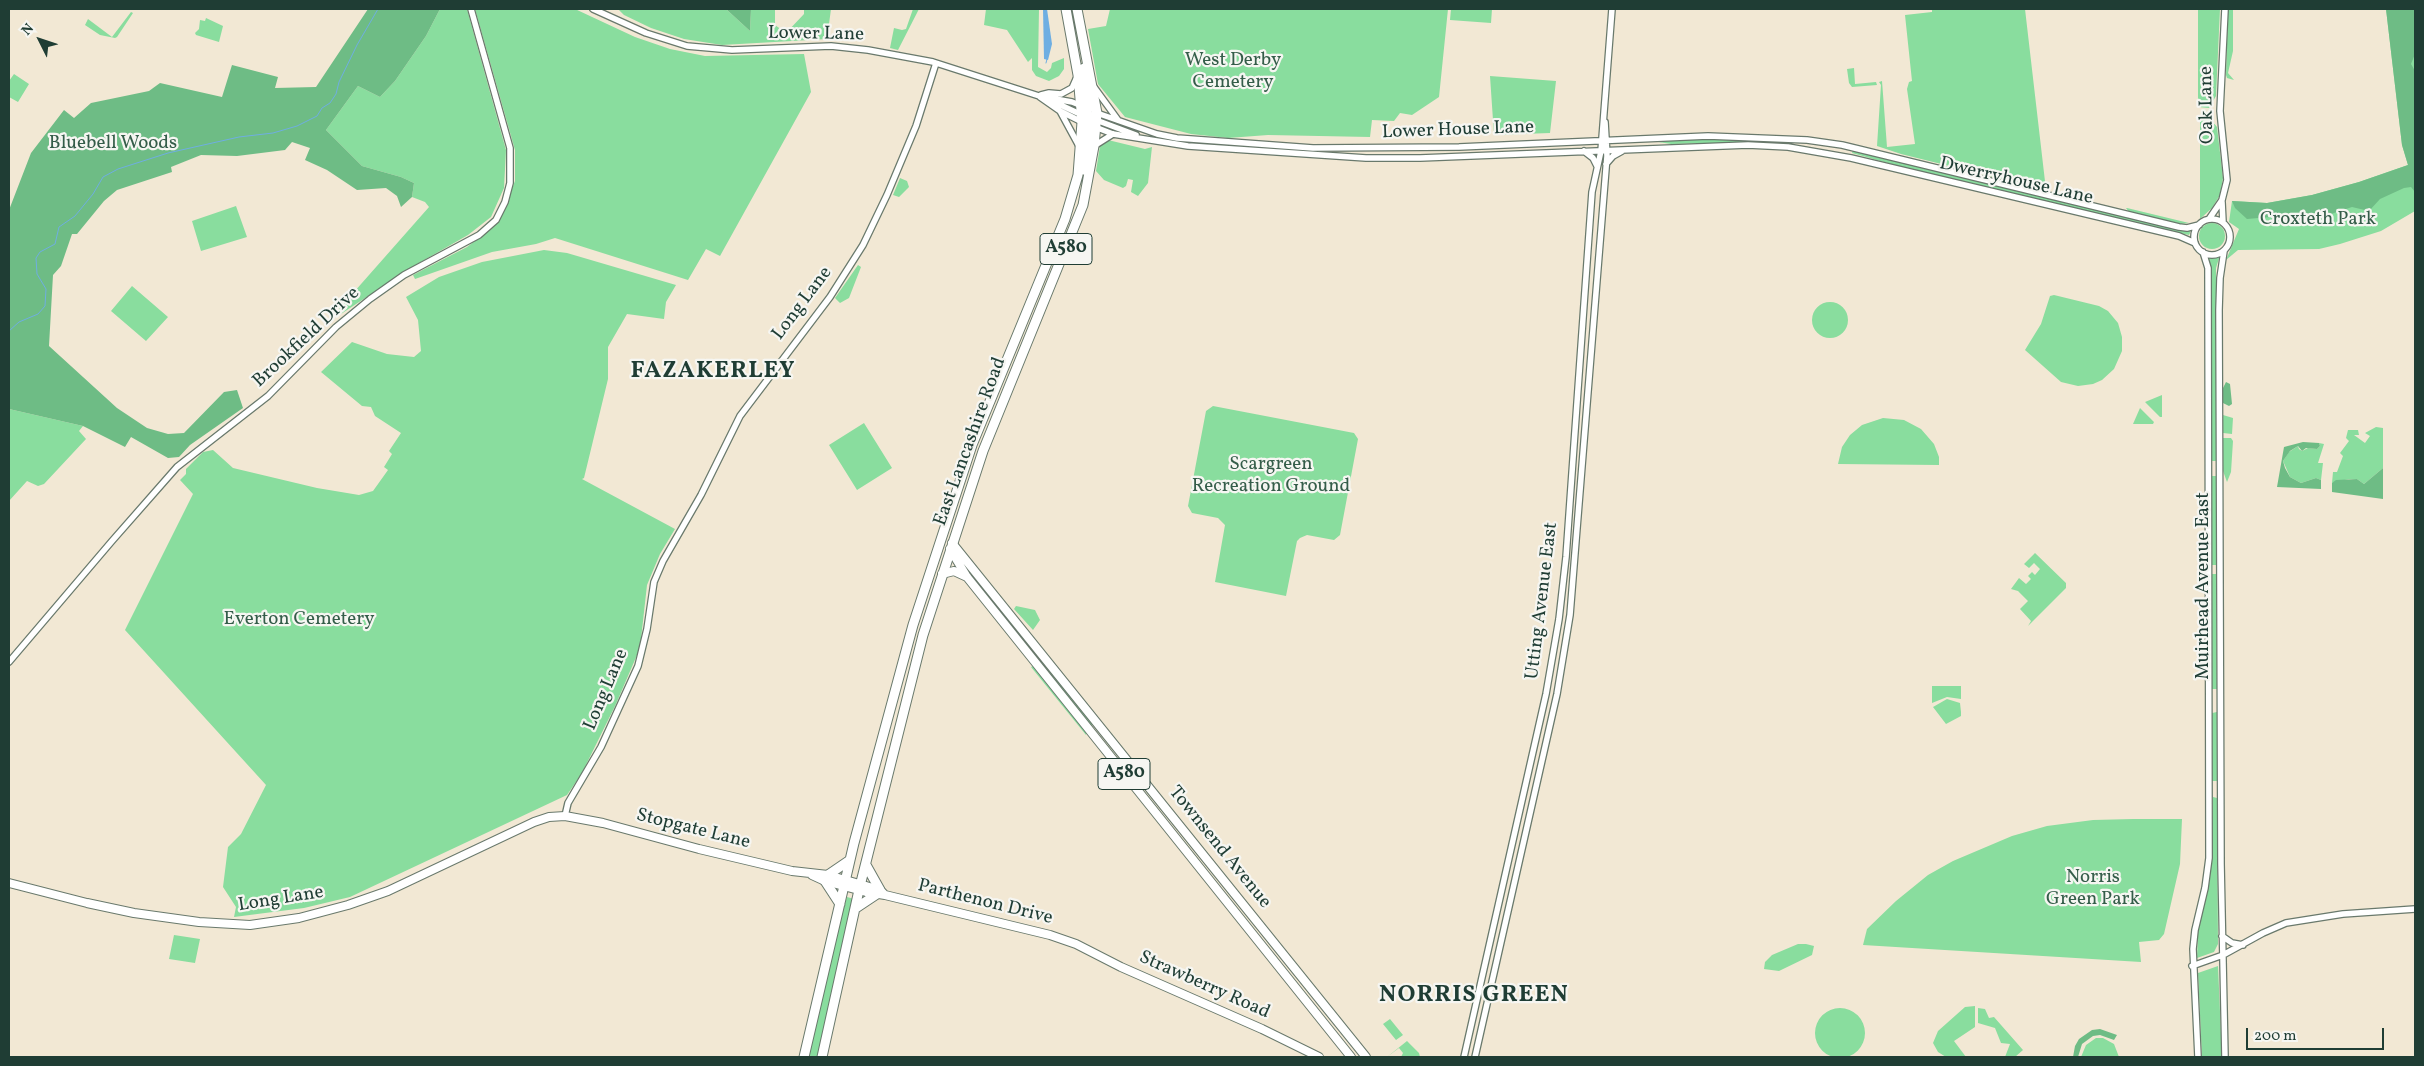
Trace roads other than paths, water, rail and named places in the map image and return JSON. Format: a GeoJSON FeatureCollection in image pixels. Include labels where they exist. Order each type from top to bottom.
{"type":"FeatureCollection","features":[{"type":"Feature","properties":{"kind":"highway","name":"East Lancashire Road"},"geometry":{"type":"LineString","coordinates":[[860,887],[907,696],[950,545],[983,451],[1078,218],[1089,180],[1094,146],[1066,9]]}},
{"type":"Feature","properties":{"kind":"highway","name":"East Lancashire Road"},"geometry":{"type":"LineString","coordinates":[[845,883],[893,692],[972,445],[1061,231],[1072,198],[1078,175],[1080,148],[1089,117],[1093,85],[1076,9]]}},
{"type":"Feature","properties":{"kind":"highway"},"geometry":{"type":"LineString","coordinates":[[1072,198],[1082,180],[1089,117],[1076,9]]}},
{"type":"Feature","properties":{"kind":"highway","name":"A580"},"geometry":{"type":"LineString","coordinates":[[943,533],[950,545]]}},
{"type":"Feature","properties":{"kind":"highway"},"geometry":{"type":"LineString","coordinates":[[937,551],[950,545]]}},
{"type":"Feature","properties":{"kind":"highway"},"geometry":{"type":"LineString","coordinates":[[840,904],[827,878],[850,860]]}},
{"type":"Feature","properties":{"kind":"highway"},"geometry":{"type":"LineString","coordinates":[[856,908],[881,893],[866,865]]}},
{"type":"Feature","properties":{"kind":"highway","name":"A580"},"geometry":{"type":"LineString","coordinates":[[804,1057],[845,883]]}},
{"type":"Feature","properties":{"kind":"highway","name":"A580"},"geometry":{"type":"LineString","coordinates":[[822,1057],[860,887]]}},
{"type":"Feature","properties":{"kind":"main road","name":"Townsend Avenue"},"geometry":{"type":"LineString","coordinates":[[950,545],[968,577],[1348,1056]]}},
{"type":"Feature","properties":{"kind":"main road","name":"Townsend Avenue"},"geometry":{"type":"LineString","coordinates":[[950,545],[1366,1057]]}},
{"type":"Feature","properties":{"kind":"main road"},"geometry":{"type":"LineString","coordinates":[[942,574],[954,571],[968,577]]}},
{"type":"Feature","properties":{"kind":"main road","name":"Stopgate Lane"},"geometry":{"type":"LineString","coordinates":[[565,816],[603,823],[707,851],[860,887]]}},
{"type":"Feature","properties":{"kind":"main road","name":"Long Lane"},"geometry":{"type":"LineString","coordinates":[[9,883],[134,913],[199,922],[250,924],[299,918],[348,905],[388,891],[534,822],[549,817],[565,816]]}},
{"type":"Feature","properties":{"kind":"main road","name":"Parthenon Drive"},"geometry":{"type":"LineString","coordinates":[[860,887],[1040,932],[1076,944]]}},
{"type":"Feature","properties":{"kind":"main road","name":"Strawberry Road"},"geometry":{"type":"LineString","coordinates":[[1076,944],[1320,1057]]}},
{"type":"Feature","properties":{"kind":"main road"},"geometry":{"type":"LineString","coordinates":[[1348,1056],[1359,1049]]}},
{"type":"Feature","properties":{"kind":"street","name":"Brookfield Drive"},"geometry":{"type":"LineString","coordinates":[[9,662],[112,540],[177,467],[268,396],[336,327],[370,299],[404,275],[479,235],[496,220],[505,202],[510,183],[510,148],[471,9]]}},
{"type":"Feature","properties":{"kind":"street","name":"Lower Lane"},"geometry":{"type":"LineString","coordinates":[[593,9],[661,39],[701,48],[732,50],[831,46],[868,50],[936,63],[1039,96],[1089,117]]}},
{"type":"Feature","properties":{"kind":"street","name":"Utting Avenue East"},"geometry":{"type":"LineString","coordinates":[[1475,1057],[1545,750],[1566,645],[1578,527],[1606,164],[1603,142],[1612,9]]}},
{"type":"Feature","properties":{"kind":"street","name":"Oak Lane"},"geometry":{"type":"LineString","coordinates":[[2223,222],[2222,200],[2227,180],[2220,111],[2225,9]]}},
{"type":"Feature","properties":{"kind":"street","name":"Long Lane"},"geometry":{"type":"LineString","coordinates":[[565,816],[568,803],[601,747],[638,666],[647,629],[652,588],[663,561],[701,495],[740,416],[830,297],[863,245],[877,218],[912,135],[936,63]]}},
{"type":"Feature","properties":{"kind":"street"},"geometry":{"type":"LineString","coordinates":[[1039,96],[1049,93],[1061,94],[1069,90],[1078,75]]}},
{"type":"Feature","properties":{"kind":"street"},"geometry":{"type":"LineString","coordinates":[[1093,85],[1120,122]]}},
{"type":"Feature","properties":{"kind":"street","name":"Lower Lane"},"geometry":{"type":"LineString","coordinates":[[1039,96],[1060,111],[1089,117]]}},
{"type":"Feature","properties":{"kind":"street"},"geometry":{"type":"LineString","coordinates":[[1039,96],[1154,141]]}},
{"type":"Feature","properties":{"kind":"street"},"geometry":{"type":"LineString","coordinates":[[1060,111],[1080,148]]}},
{"type":"Feature","properties":{"kind":"street","name":"Lower House Lane"},"geometry":{"type":"LineString","coordinates":[[1089,117],[1120,122],[1157,134],[1198,141],[1313,148],[1419,148],[1603,142],[1708,136],[1775,137],[1842,146]]}},
{"type":"Feature","properties":{"kind":"street","name":"Lower House Lane"},"geometry":{"type":"LineString","coordinates":[[1089,117],[1113,134],[1154,141],[1221,149],[1366,158],[1757,145],[1829,153]]}},
{"type":"Feature","properties":{"kind":"street"},"geometry":{"type":"LineString","coordinates":[[1604,118],[1610,133],[1618,141]]}},
{"type":"Feature","properties":{"kind":"street"},"geometry":{"type":"LineString","coordinates":[[1094,146],[1113,134]]}},
{"type":"Feature","properties":{"kind":"street","name":"Dwerryhouse Lane"},"geometry":{"type":"LineString","coordinates":[[1842,146],[2179,227],[2187,228],[2199,225]]}},
{"type":"Feature","properties":{"kind":"street"},"geometry":{"type":"LineString","coordinates":[[1606,164],[1616,153],[1626,149]]}},
{"type":"Feature","properties":{"kind":"street","name":"Utting Avenue East"},"geometry":{"type":"LineString","coordinates":[[1464,1057],[1546,694],[1559,619],[1566,548],[1592,192],[1597,166],[1604,150]]}},
{"type":"Feature","properties":{"kind":"street"},"geometry":{"type":"LineString","coordinates":[[1584,151],[1593,158],[1597,166]]}},
{"type":"Feature","properties":{"kind":"street","name":"Dwerryhouse Lane"},"geometry":{"type":"LineString","coordinates":[[1829,153],[2179,236],[2195,243]]}},
{"type":"Feature","properties":{"kind":"street","name":"Oak Lane"},"geometry":{"type":"LineString","coordinates":[[2208,219],[2222,200]]}},
{"type":"Feature","properties":{"kind":"street"},"geometry":{"type":"LineString","coordinates":[[2208,219],[2223,222],[2230,233],[2230,240],[2224,251],[2214,254],[2203,252],[2195,243],[2195,234],[2199,225],[2208,219]]}},
{"type":"Feature","properties":{"kind":"street","name":"Muirhead Avenue East"},"geometry":{"type":"LineString","coordinates":[[2224,251],[2221,264],[2219,302],[2222,936],[2225,1057]]}},
{"type":"Feature","properties":{"kind":"street","name":"Muirhead Avenue East"},"geometry":{"type":"LineString","coordinates":[[2198,1057],[2192,966],[2197,916],[2205,888],[2209,858],[2208,268],[2203,252]]}},
{"type":"Feature","properties":{"kind":"street"},"geometry":{"type":"LineString","coordinates":[[2192,966],[2223,955],[2263,932],[2286,924],[2343,914],[2415,909]]}},
{"type":"Feature","properties":{"kind":"street"},"geometry":{"type":"LineString","coordinates":[[2222,936],[2232,943],[2243,945]]}},
{"type":"Feature","properties":{"kind":"water"},"geometry":{"type":"Polygon","coordinates":[[[1043,9],[1047,9],[1052,44],[1048,60],[1044,59],[1043,9]]]}},
{"type":"Feature","properties":{"kind":"waterway"},"geometry":{"type":"LineString","coordinates":[[9,331],[19,322],[38,314],[45,306],[46,289],[37,274],[36,258],[40,252],[55,244],[59,227],[75,216],[93,194],[103,177],[118,169],[168,153],[239,137],[273,133],[297,126],[317,116],[336,94],[339,82],[357,45],[378,9]]}},
{"type":"Feature","properties":{"kind":"waterway"},"geometry":{"type":"LineString","coordinates":[[1046,63],[1047,59]]}},
{"type":"Feature","properties":{"kind":"district","name":"FAZAKERLEY"},"geometry":{"type":"Point","coordinates":[713,373]}},
{"type":"Feature","properties":{"kind":"district","name":"NORRIS GREEN"},"geometry":{"type":"Point","coordinates":[1474,997]}},
{"type":"Feature","properties":{"kind":"park label","name":"West Derby Cemetery"},"geometry":{"type":"Point","coordinates":[1233,73]}},
{"type":"Feature","properties":{"kind":"park label","name":"Bluebell Woods"},"geometry":{"type":"Point","coordinates":[113,145]}},
{"type":"Feature","properties":{"kind":"park label","name":"Croxteth Park"},"geometry":{"type":"Point","coordinates":[2318,221]}},
{"type":"Feature","properties":{"kind":"park label","name":"Scargreen Recreation Ground"},"geometry":{"type":"Point","coordinates":[1271,477]}},
{"type":"Feature","properties":{"kind":"park label","name":"Everton Cemetery"},"geometry":{"type":"Point","coordinates":[299,621]}},
{"type":"Feature","properties":{"kind":"park label","name":"Norris Green Park"},"geometry":{"type":"Point","coordinates":[2093,890]}}]}
